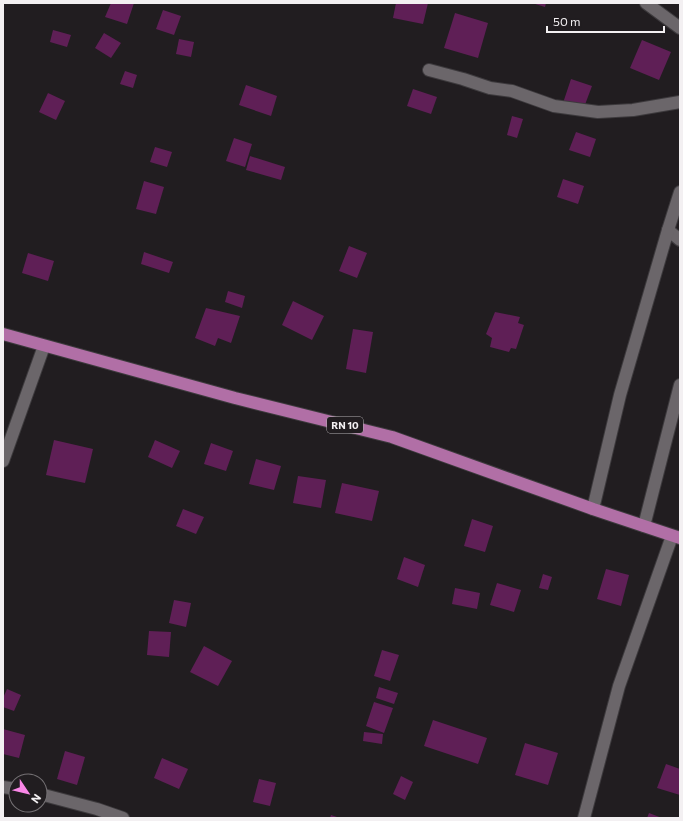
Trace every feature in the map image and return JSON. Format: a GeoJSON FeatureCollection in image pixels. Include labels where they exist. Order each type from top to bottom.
{"type":"FeatureCollection","features":[{"type":"Feature","properties":{"kind":"main road","name":"RN 10"},"geometry":{"type":"LineString","coordinates":[[3,334],[235,398],[392,437],[676,537]]}},
{"type":"Feature","properties":{"kind":"street"},"geometry":{"type":"LineString","coordinates":[[646,3],[680,28]]}},
{"type":"Feature","properties":{"kind":"street"},"geometry":{"type":"LineString","coordinates":[[430,70],[490,88],[512,91],[554,106],[598,112],[633,110],[680,102]]}},
{"type":"Feature","properties":{"kind":"street"},"geometry":{"type":"LineString","coordinates":[[593,509],[620,395],[680,192]]}},
{"type":"Feature","properties":{"kind":"street"},"geometry":{"type":"LineString","coordinates":[[668,230],[680,240]]}},
{"type":"Feature","properties":{"kind":"street"},"geometry":{"type":"LineString","coordinates":[[3,461],[44,346]]}},
{"type":"Feature","properties":{"kind":"street"},"geometry":{"type":"LineString","coordinates":[[644,526],[680,385]]}},
{"type":"Feature","properties":{"kind":"street"},"geometry":{"type":"LineString","coordinates":[[584,818],[619,686],[676,537]]}},
{"type":"Feature","properties":{"kind":"street"},"geometry":{"type":"LineString","coordinates":[[48,796],[98,809],[123,818]]}},
{"type":"Feature","properties":{"kind":"building"},"geometry":{"type":"Polygon","coordinates":[[[111,3],[134,3],[127,24],[105,17],[111,3]]]}},
{"type":"Feature","properties":{"kind":"building"},"geometry":{"type":"Polygon","coordinates":[[[396,3],[428,3],[423,24],[393,18],[396,3]]]}},
{"type":"Feature","properties":{"kind":"building"},"geometry":{"type":"Polygon","coordinates":[[[532,3],[546,3],[545,7],[532,3]]]}},
{"type":"Feature","properties":{"kind":"building"},"geometry":{"type":"Polygon","coordinates":[[[163,10],[181,16],[174,35],[156,29],[163,10]]]}},
{"type":"Feature","properties":{"kind":"building"},"geometry":{"type":"Polygon","coordinates":[[[455,13],[488,23],[478,58],[444,48],[455,13]]]}},
{"type":"Feature","properties":{"kind":"building"},"geometry":{"type":"Polygon","coordinates":[[[53,30],[71,35],[67,47],[50,42],[53,30]]]}},
{"type":"Feature","properties":{"kind":"building"},"geometry":{"type":"Polygon","coordinates":[[[104,33],[121,43],[111,58],[95,48],[104,33]]]}},
{"type":"Feature","properties":{"kind":"building"},"geometry":{"type":"Polygon","coordinates":[[[179,39],[194,42],[191,57],[176,54],[179,39]]]}},
{"type":"Feature","properties":{"kind":"building"},"geometry":{"type":"Polygon","coordinates":[[[642,40],[671,52],[659,80],[630,68],[642,40]]]}},
{"type":"Feature","properties":{"kind":"building"},"geometry":{"type":"Polygon","coordinates":[[[125,71],[137,75],[133,88],[120,84],[125,71]]]}},
{"type":"Feature","properties":{"kind":"building"},"geometry":{"type":"Polygon","coordinates":[[[571,79],[592,86],[583,110],[563,103],[571,79]]]}},
{"type":"Feature","properties":{"kind":"building"},"geometry":{"type":"Polygon","coordinates":[[[246,85],[277,96],[271,116],[239,105],[246,85]]]}},
{"type":"Feature","properties":{"kind":"building"},"geometry":{"type":"Polygon","coordinates":[[[413,89],[437,97],[431,114],[407,106],[413,89]]]}},
{"type":"Feature","properties":{"kind":"building"},"geometry":{"type":"Polygon","coordinates":[[[48,93],[65,101],[56,120],[39,112],[48,93]]]}},
{"type":"Feature","properties":{"kind":"building"},"geometry":{"type":"Polygon","coordinates":[[[512,116],[523,119],[517,138],[507,135],[512,116]]]}},
{"type":"Feature","properties":{"kind":"building"},"geometry":{"type":"Polygon","coordinates":[[[576,132],[596,139],[590,157],[569,150],[576,132]]]}},
{"type":"Feature","properties":{"kind":"building"},"geometry":{"type":"Polygon","coordinates":[[[234,138],[252,144],[245,167],[226,161],[234,138]]]}},
{"type":"Feature","properties":{"kind":"building"},"geometry":{"type":"Polygon","coordinates":[[[155,147],[172,152],[167,167],[150,162],[155,147]]]}},
{"type":"Feature","properties":{"kind":"building"},"geometry":{"type":"Polygon","coordinates":[[[250,156],[285,167],[281,180],[246,170],[250,156]]]}},
{"type":"Feature","properties":{"kind":"building"},"geometry":{"type":"Polygon","coordinates":[[[563,179],[584,186],[578,204],[557,197],[563,179]]]}},
{"type":"Feature","properties":{"kind":"building"},"geometry":{"type":"Polygon","coordinates":[[[144,181],[164,187],[156,214],[136,209],[144,181]]]}},
{"type":"Feature","properties":{"kind":"building"},"geometry":{"type":"Polygon","coordinates":[[[349,246],[367,253],[357,278],[339,271],[349,246]]]}},
{"type":"Feature","properties":{"kind":"building"},"geometry":{"type":"Polygon","coordinates":[[[144,252],[173,262],[169,273],[141,264],[144,252]]]}},
{"type":"Feature","properties":{"kind":"building"},"geometry":{"type":"Polygon","coordinates":[[[28,253],[54,261],[48,281],[22,273],[28,253]]]}},
{"type":"Feature","properties":{"kind":"building"},"geometry":{"type":"Polygon","coordinates":[[[228,291],[245,296],[242,308],[225,302],[228,291]]]}},
{"type":"Feature","properties":{"kind":"building"},"geometry":{"type":"Polygon","coordinates":[[[293,301],[324,316],[312,340],[282,325],[293,301]]]}},
{"type":"Feature","properties":{"kind":"building"},"geometry":{"type":"Polygon","coordinates":[[[206,308],[240,316],[231,343],[218,338],[215,346],[195,338],[206,308]]]}},
{"type":"Feature","properties":{"kind":"building"},"geometry":{"type":"Polygon","coordinates":[[[495,312],[520,317],[518,323],[524,325],[516,349],[511,348],[509,352],[490,347],[492,338],[486,334],[495,312]]]}},
{"type":"Feature","properties":{"kind":"building"},"geometry":{"type":"Polygon","coordinates":[[[353,329],[373,332],[366,373],[346,369],[353,329]]]}},
{"type":"Feature","properties":{"kind":"building"},"geometry":{"type":"Polygon","coordinates":[[[54,440],[93,449],[85,483],[46,475],[54,440]]]}},
{"type":"Feature","properties":{"kind":"building"},"geometry":{"type":"Polygon","coordinates":[[[155,440],[180,451],[172,468],[148,457],[155,440]]]}},
{"type":"Feature","properties":{"kind":"building"},"geometry":{"type":"Polygon","coordinates":[[[211,443],[233,451],[226,471],[204,464],[211,443]]]}},
{"type":"Feature","properties":{"kind":"building"},"geometry":{"type":"Polygon","coordinates":[[[256,459],[281,466],[274,490],[249,484],[256,459]]]}},
{"type":"Feature","properties":{"kind":"building"},"geometry":{"type":"Polygon","coordinates":[[[298,476],[326,480],[321,508],[293,503],[298,476]]]}},
{"type":"Feature","properties":{"kind":"building"},"geometry":{"type":"Polygon","coordinates":[[[342,483],[379,491],[372,521],[335,513],[342,483]]]}},
{"type":"Feature","properties":{"kind":"building"},"geometry":{"type":"Polygon","coordinates":[[[183,509],[204,517],[196,534],[176,526],[183,509]]]}},
{"type":"Feature","properties":{"kind":"building"},"geometry":{"type":"Polygon","coordinates":[[[472,519],[493,526],[485,552],[464,546],[472,519]]]}},
{"type":"Feature","properties":{"kind":"building"},"geometry":{"type":"Polygon","coordinates":[[[404,557],[425,565],[418,587],[397,579],[404,557]]]}},
{"type":"Feature","properties":{"kind":"building"},"geometry":{"type":"Polygon","coordinates":[[[606,569],[629,575],[621,606],[597,599],[606,569]]]}},
{"type":"Feature","properties":{"kind":"building"},"geometry":{"type":"Polygon","coordinates":[[[543,574],[552,577],[548,590],[539,588],[543,574]]]}},
{"type":"Feature","properties":{"kind":"building"},"geometry":{"type":"Polygon","coordinates":[[[497,583],[521,590],[514,612],[490,605],[497,583]]]}},
{"type":"Feature","properties":{"kind":"building"},"geometry":{"type":"Polygon","coordinates":[[[455,588],[480,593],[477,609],[452,604],[455,588]]]}},
{"type":"Feature","properties":{"kind":"building"},"geometry":{"type":"Polygon","coordinates":[[[174,600],[191,603],[186,627],[169,623],[174,600]]]}},
{"type":"Feature","properties":{"kind":"building"},"geometry":{"type":"Polygon","coordinates":[[[149,631],[171,632],[169,657],[147,655],[149,631]]]}},
{"type":"Feature","properties":{"kind":"building"},"geometry":{"type":"Polygon","coordinates":[[[204,646],[232,661],[218,686],[190,672],[204,646]]]}},
{"type":"Feature","properties":{"kind":"building"},"geometry":{"type":"Polygon","coordinates":[[[382,650],[399,655],[390,681],[374,676],[382,650]]]}},
{"type":"Feature","properties":{"kind":"building"},"geometry":{"type":"Polygon","coordinates":[[[379,687],[398,693],[394,704],[376,698],[379,687]]]}},
{"type":"Feature","properties":{"kind":"building"},"geometry":{"type":"Polygon","coordinates":[[[7,689],[21,695],[14,711],[3,707],[3,698],[7,689]]]}},
{"type":"Feature","properties":{"kind":"building"},"geometry":{"type":"Polygon","coordinates":[[[374,702],[393,708],[384,733],[366,726],[374,702]]]}},
{"type":"Feature","properties":{"kind":"building"},"geometry":{"type":"Polygon","coordinates":[[[433,720],[487,738],[478,764],[424,746],[433,720]]]}},
{"type":"Feature","properties":{"kind":"building"},"geometry":{"type":"Polygon","coordinates":[[[3,729],[25,735],[19,758],[3,754],[3,729]]]}},
{"type":"Feature","properties":{"kind":"building"},"geometry":{"type":"Polygon","coordinates":[[[364,732],[383,734],[382,744],[363,741],[364,732]]]}},
{"type":"Feature","properties":{"kind":"building"},"geometry":{"type":"Polygon","coordinates":[[[525,743],[558,753],[548,785],[515,775],[525,743]]]}},
{"type":"Feature","properties":{"kind":"building"},"geometry":{"type":"Polygon","coordinates":[[[65,751],[85,757],[77,785],[57,779],[65,751]]]}},
{"type":"Feature","properties":{"kind":"building"},"geometry":{"type":"Polygon","coordinates":[[[162,758],[188,769],[179,789],[154,778],[162,758]]]}},
{"type":"Feature","properties":{"kind":"building"},"geometry":{"type":"Polygon","coordinates":[[[666,764],[680,769],[680,795],[657,788],[666,764]]]}},
{"type":"Feature","properties":{"kind":"building"},"geometry":{"type":"Polygon","coordinates":[[[401,776],[413,782],[405,800],[393,794],[401,776]]]}},
{"type":"Feature","properties":{"kind":"building"},"geometry":{"type":"Polygon","coordinates":[[[259,779],[276,783],[270,806],[253,802],[259,779]]]}},
{"type":"Feature","properties":{"kind":"building"},"geometry":{"type":"Polygon","coordinates":[[[649,813],[662,818],[647,818],[649,813]]]}},
{"type":"Feature","properties":{"kind":"building"},"geometry":{"type":"Polygon","coordinates":[[[331,815],[340,818],[330,818],[331,815]]]}}]}
